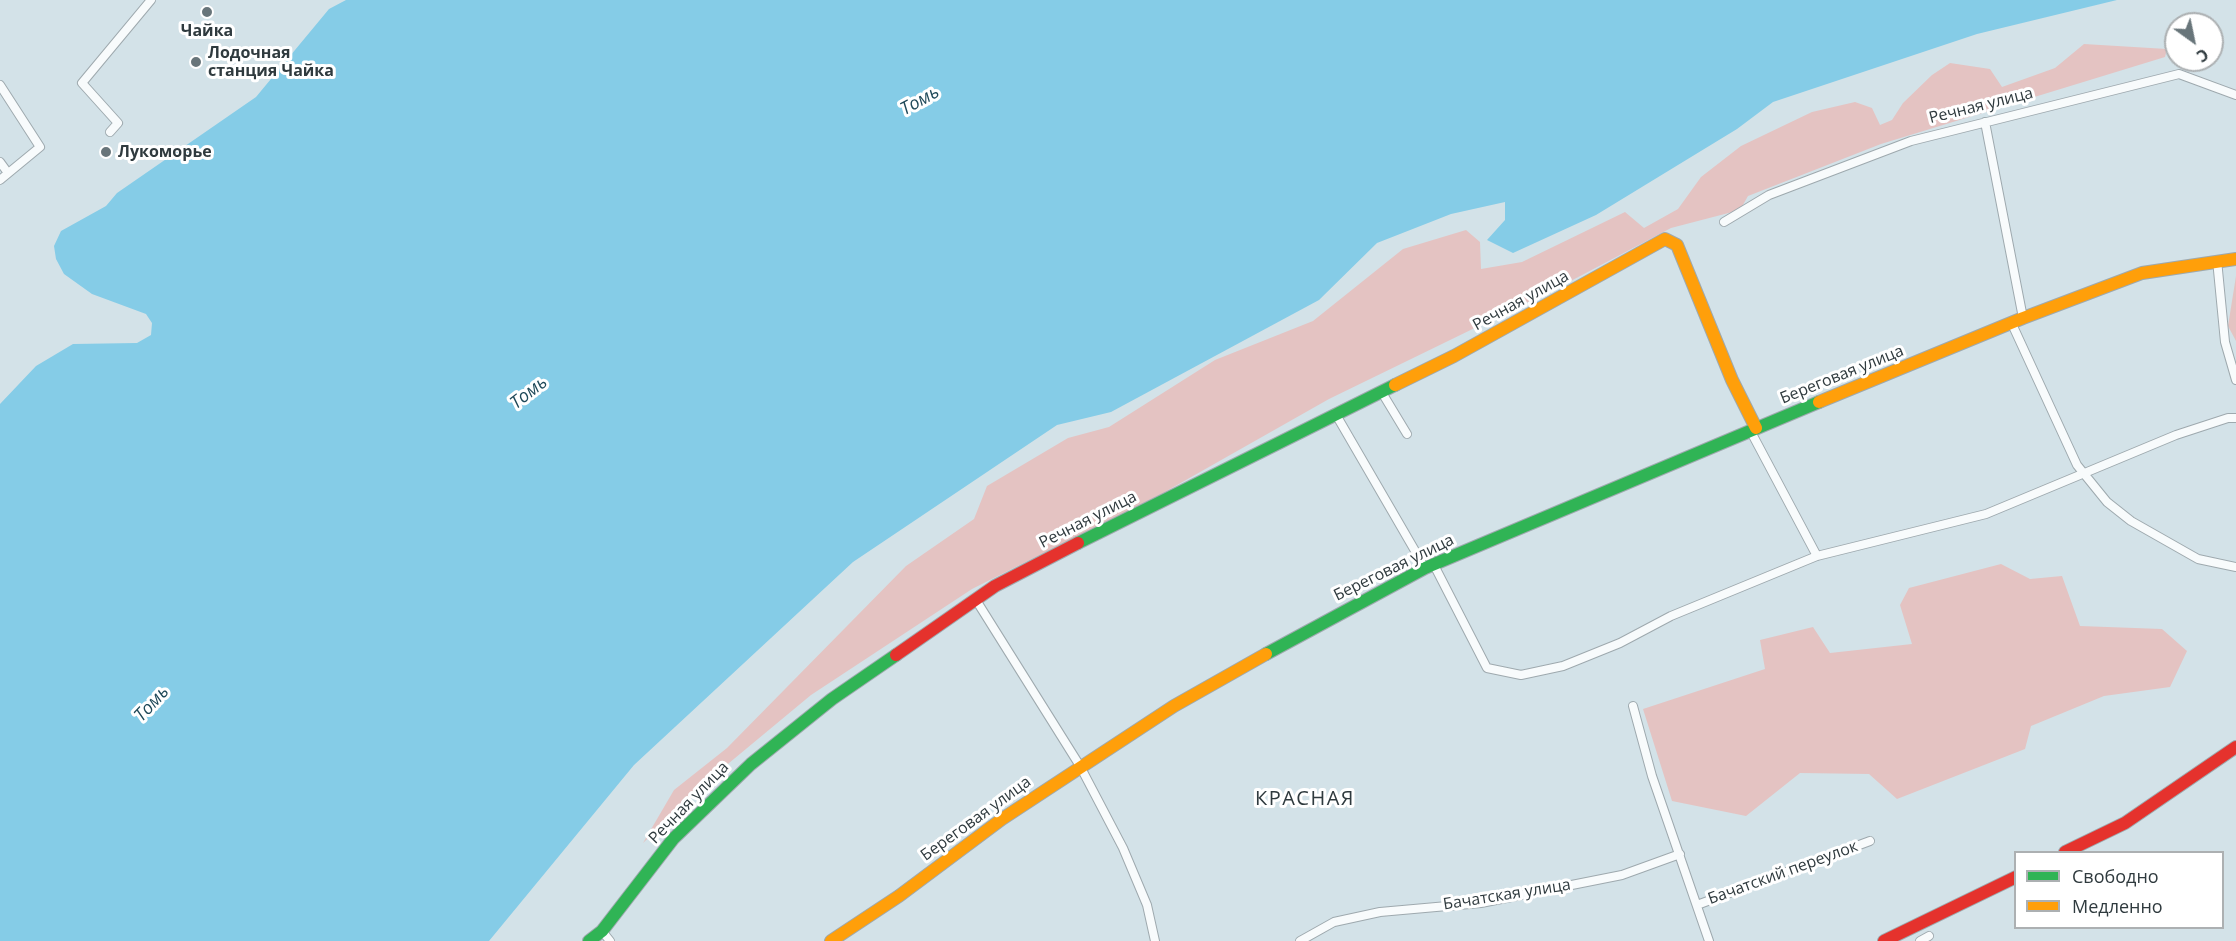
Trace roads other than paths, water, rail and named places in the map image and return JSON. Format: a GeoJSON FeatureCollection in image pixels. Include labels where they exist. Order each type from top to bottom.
{"type":"FeatureCollection","features":[{"type":"Feature","properties":{"kind":"street"},"geometry":{"type":"LineString","coordinates":[[110,132],[118,123],[82,83],[152,0]]}},
{"type":"Feature","properties":{"kind":"street","name":"Речная улица"},"geometry":{"type":"LineString","coordinates":[[1724,222],[1769,195],[1911,141],[2179,74],[2236,96]]}},
{"type":"Feature","properties":{"kind":"street"},"geometry":{"type":"LineString","coordinates":[[0,85],[40,147],[0,180]]}},
{"type":"Feature","properties":{"kind":"street"},"geometry":{"type":"LineString","coordinates":[[1985,122],[2017,321],[2083,475],[2107,502],[2164,541],[2198,559],[2236,567]]}},
{"type":"Feature","properties":{"kind":"street"},"geometry":{"type":"LineString","coordinates":[[0,162],[8,173]]}},
{"type":"Feature","properties":{"kind":"street","name":"Речная улица"},"geometry":{"type":"LineString","coordinates":[[589,941],[606,936],[673,840],[751,764],[832,699],[994,586],[1335,413],[1454,356],[1665,239],[1677,245],[1753,429]]}},
{"type":"Feature","properties":{"kind":"street","name":"Береговая улица"},"geometry":{"type":"LineString","coordinates":[[831,941],[899,896],[1002,819],[1174,706],[1319,623],[1429,566],[1753,429],[2017,321],[2142,273],[2217,260],[2236,259]]}},
{"type":"Feature","properties":{"kind":"street"},"geometry":{"type":"LineString","coordinates":[[2217,260],[2225,342],[2236,380]]}},
{"type":"Feature","properties":{"kind":"street"},"geometry":{"type":"LineString","coordinates":[[1381,391],[1407,434]]}},
{"type":"Feature","properties":{"kind":"street"},"geometry":{"type":"LineString","coordinates":[[1335,413],[1429,566],[1487,668],[1521,675],[1563,666],[1620,643],[1671,616],[1817,556],[1986,514],[2176,435],[2228,418],[2236,418]]}},
{"type":"Feature","properties":{"kind":"street"},"geometry":{"type":"LineString","coordinates":[[1753,429],[1817,556]]}},
{"type":"Feature","properties":{"kind":"street"},"geometry":{"type":"LineString","coordinates":[[976,600],[1080,766],[1136,874],[1147,905],[1155,941]]}},
{"type":"Feature","properties":{"kind":"street"},"geometry":{"type":"LineString","coordinates":[[1633,706],[1652,776],[1709,941]]}},
{"type":"Feature","properties":{"kind":"street"},"geometry":{"type":"LineString","coordinates":[[2067,851],[2125,823],[2236,747]]}},
{"type":"Feature","properties":{"kind":"street","name":"Бачатский переулок"},"geometry":{"type":"LineString","coordinates":[[1697,905],[1870,841]]}},
{"type":"Feature","properties":{"kind":"street","name":"Бачатская улица"},"geometry":{"type":"LineString","coordinates":[[1300,941],[1334,922],[1380,912],[1481,903],[1622,875],[1680,854]]}},
{"type":"Feature","properties":{"kind":"street"},"geometry":{"type":"LineString","coordinates":[[1884,941],[2014,878]]}},
{"type":"Feature","properties":{"kind":"street"},"geometry":{"type":"LineString","coordinates":[[1920,941],[1929,936]]}},
{"type":"Feature","properties":{"kind":"water","name":"Томь"},"geometry":{"type":"Polygon","coordinates":[[[346,0],[2117,0],[1977,34],[1773,102],[1737,129],[1596,215],[1513,253],[1487,240],[1505,220],[1505,202],[1451,214],[1377,243],[1319,300],[1111,412],[1057,425],[853,562],[634,765],[489,941],[0,941],[0,404],[36,366],[73,344],[137,343],[151,335],[152,323],[146,314],[92,294],[64,274],[56,259],[54,246],[61,231],[106,206],[117,193],[256,97],[329,9],[346,0]]]}},
{"type":"Feature","properties":{"kind":"place","name":"Чайка"},"geometry":{"type":"Point","coordinates":[207,12]}},
{"type":"Feature","properties":{"kind":"place","name":"Лодочная станция Чайка"},"geometry":{"type":"Point","coordinates":[196,62]}},
{"type":"Feature","properties":{"kind":"place","name":"Лукоморье"},"geometry":{"type":"Point","coordinates":[106,152]}},
{"type":"Feature","properties":{"kind":"district","name":"КРАСНАЯ"},"geometry":{"type":"Point","coordinates":[1305,799]}}]}
